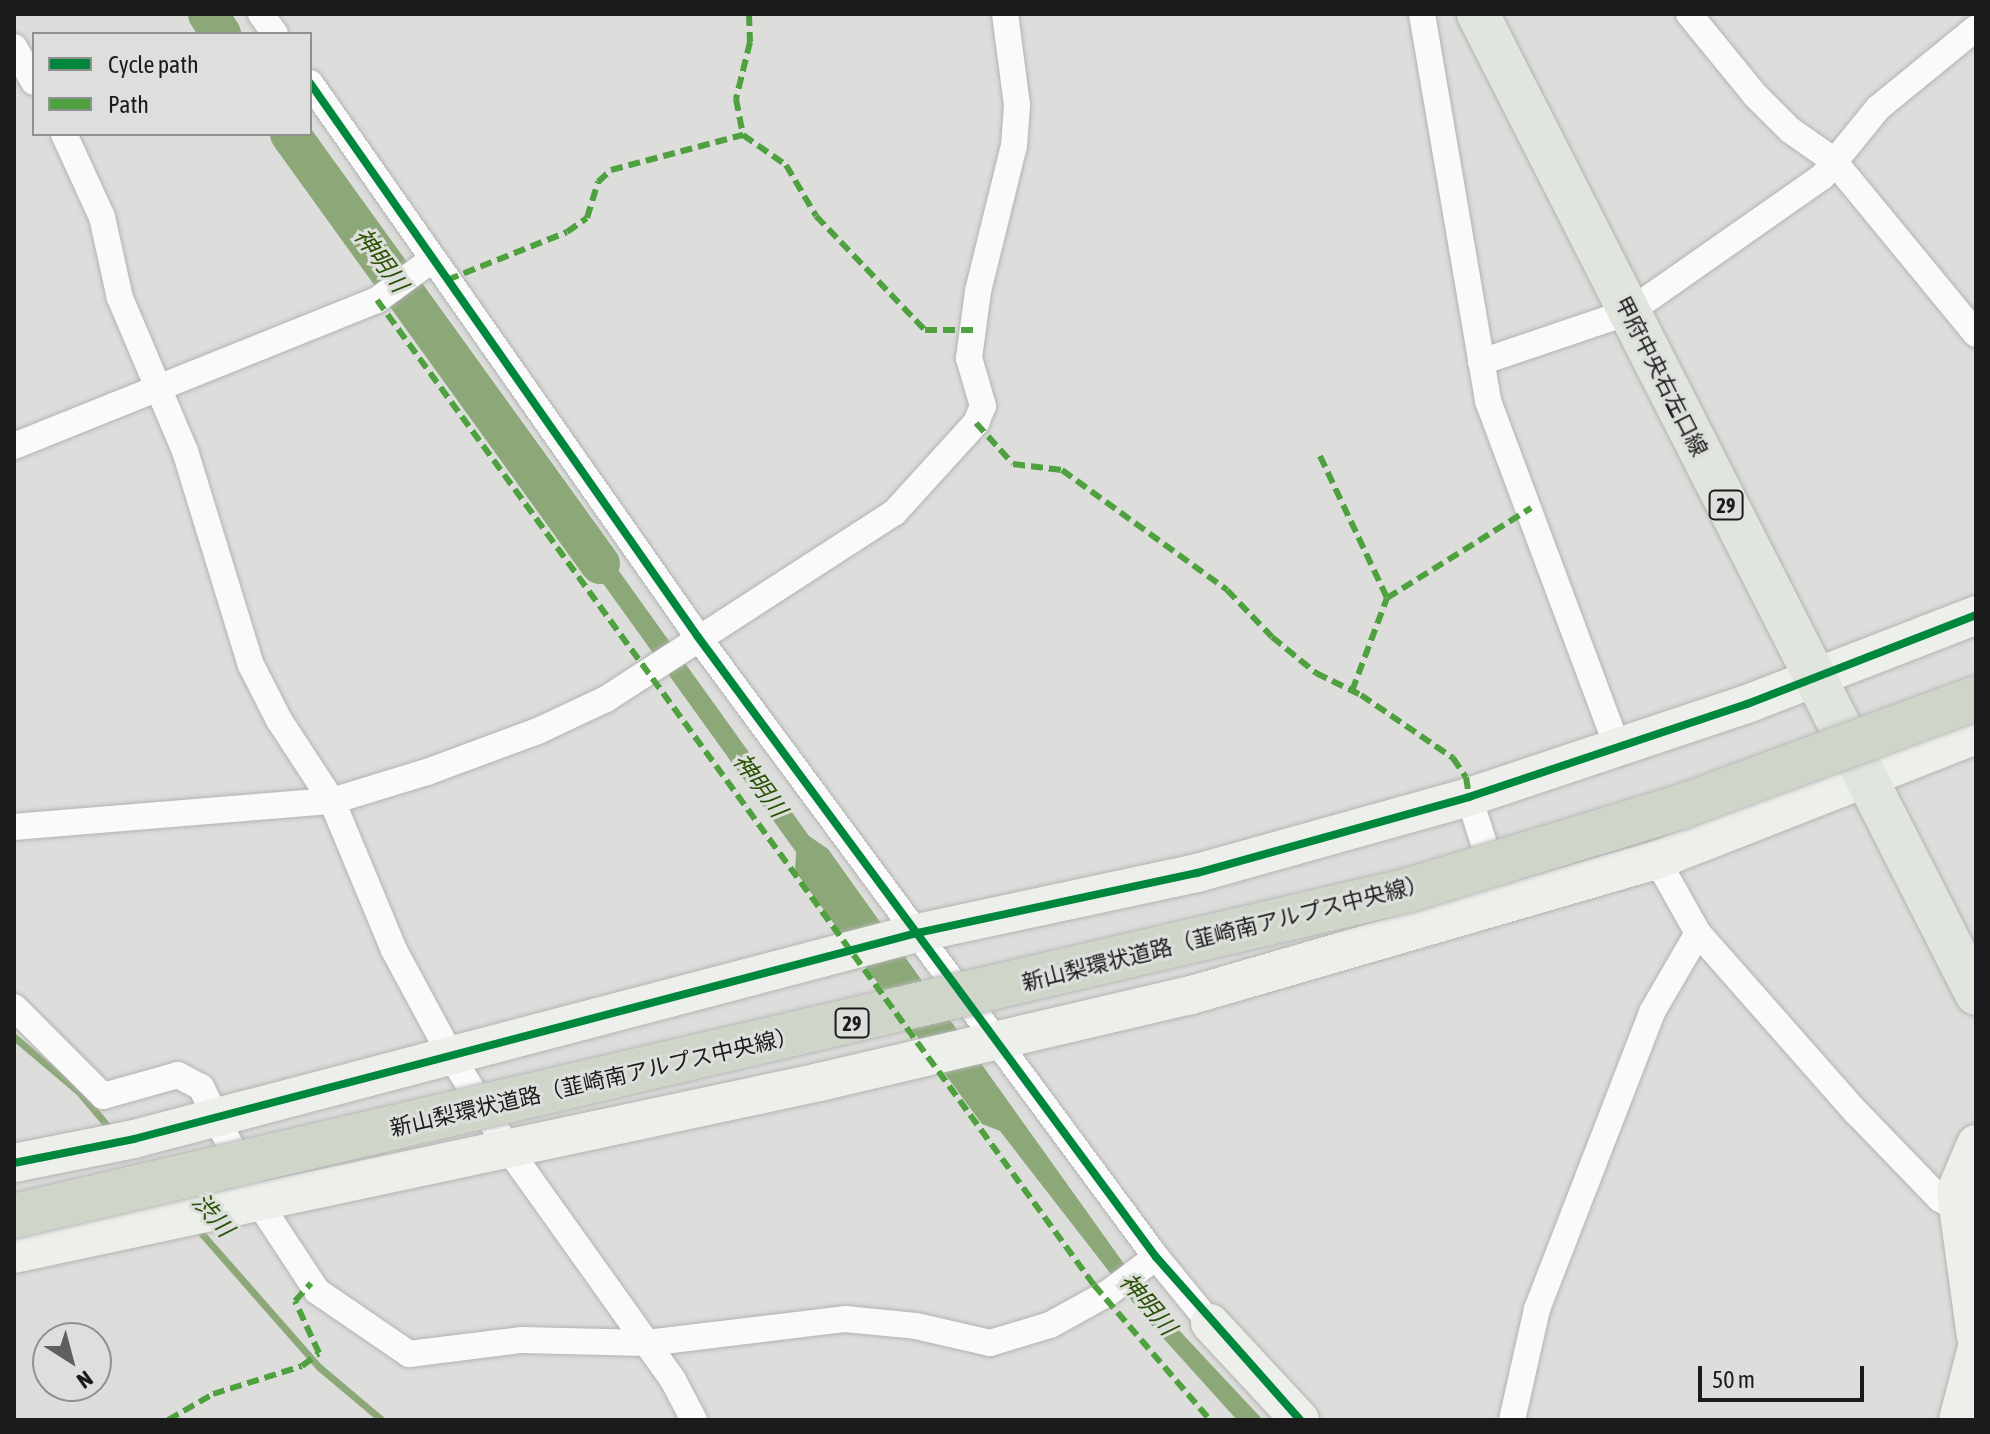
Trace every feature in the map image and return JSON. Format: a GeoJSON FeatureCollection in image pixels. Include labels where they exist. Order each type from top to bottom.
{"type":"FeatureCollection","features":[{"type":"Feature","properties":{"kind":"highway","name":"新山梨環状道路（韮崎南アルプス中央線）"},"geometry":{"type":"LineString","coordinates":[[1683,806],[1976,668]]}},
{"type":"Feature","properties":{"kind":"highway","name":"新山梨環状道路（韮崎南アルプス中央線）"},"geometry":{"type":"LineString","coordinates":[[14,1216],[1273,925],[1683,806],[1976,698]]}},
{"type":"Feature","properties":{"kind":"main road","name":"甲府中央右左口線"},"geometry":{"type":"LineString","coordinates":[[1478,14],[1976,994]]}},
{"type":"Feature","properties":{"kind":"street"},"geometry":{"type":"LineString","coordinates":[[261,14],[274,32]]}},
{"type":"Feature","properties":{"kind":"street"},"geometry":{"type":"LineString","coordinates":[[14,827],[332,801],[538,731],[653,670],[694,640],[894,513],[980,418],[983,406],[969,358],[978,291],[1014,146],[1017,105],[1005,14]]}},
{"type":"Feature","properties":{"kind":"street"},"geometry":{"type":"LineString","coordinates":[[1422,14],[1488,401],[1618,749]]}},
{"type":"Feature","properties":{"kind":"street"},"geometry":{"type":"LineString","coordinates":[[1689,14],[1764,104],[1833,160],[1976,334]]}},
{"type":"Feature","properties":{"kind":"street"},"geometry":{"type":"LineString","coordinates":[[1481,362],[1629,312],[1822,177],[1878,108],[1976,28]]}},
{"type":"Feature","properties":{"kind":"street"},"geometry":{"type":"LineString","coordinates":[[14,47],[32,78]]}},
{"type":"Feature","properties":{"kind":"street"},"geometry":{"type":"LineString","coordinates":[[312,86],[426,264],[907,936],[1151,1261],[1300,1420]]}},
{"type":"Feature","properties":{"kind":"street"},"geometry":{"type":"LineString","coordinates":[[65,136],[102,217],[120,298],[214,536],[251,665],[279,720],[332,801],[394,950],[450,1054],[509,1150],[647,1343],[694,1420]]}},
{"type":"Feature","properties":{"kind":"street"},"geometry":{"type":"LineString","coordinates":[[14,446],[158,390],[381,296],[426,264]]}},
{"type":"Feature","properties":{"kind":"street"},"geometry":{"type":"LineString","coordinates":[[14,1163],[119,1142],[907,936],[1197,873],[1469,797],[1618,749],[1976,615]]}},
{"type":"Feature","properties":{"kind":"street"},"geometry":{"type":"LineString","coordinates":[[14,1254],[509,1150],[1188,996],[1504,907],[1657,860],[1976,735]]}},
{"type":"Feature","properties":{"kind":"street"},"geometry":{"type":"LineString","coordinates":[[1469,797],[1504,907]]}},
{"type":"Feature","properties":{"kind":"street"},"geometry":{"type":"LineString","coordinates":[[1657,860],[1698,933],[1856,1112],[1940,1199],[1956,1208]]}},
{"type":"Feature","properties":{"kind":"street"},"geometry":{"type":"LineString","coordinates":[[1512,1420],[1537,1309],[1652,1012],[1698,933]]}},
{"type":"Feature","properties":{"kind":"street"},"geometry":{"type":"LineString","coordinates":[[14,1007],[103,1096],[178,1075],[201,1087],[218,1115],[259,1203],[317,1291],[409,1354],[522,1340],[647,1343],[845,1319],[916,1326],[990,1343],[1050,1325],[1108,1293],[1151,1261]]}},
{"type":"Feature","properties":{"kind":"street"},"geometry":{"type":"LineString","coordinates":[[1976,1144],[1959,1174],[1956,1208],[1976,1337]]}},
{"type":"Feature","properties":{"kind":"street"},"geometry":{"type":"LineString","coordinates":[[1958,1420],[1976,1351]]}},
{"type":"Feature","properties":{"kind":"water"},"geometry":{"type":"Polygon","coordinates":[[[578,514],[809,836],[828,849],[1147,1296],[1263,1420],[1237,1420],[1145,1318],[1000,1131],[982,1124],[795,871],[796,852],[561,525],[578,514]]]}},
{"type":"Feature","properties":{"kind":"waterway","name":"神明川"},"geometry":{"type":"LineString","coordinates":[[208,14],[220,32]]}},
{"type":"Feature","properties":{"kind":"waterway","name":"神明川"},"geometry":{"type":"LineString","coordinates":[[291,136],[600,564]]}},
{"type":"Feature","properties":{"kind":"waterway","name":"渋川"},"geometry":{"type":"LineString","coordinates":[[14,1037],[79,1092],[111,1130]]}},
{"type":"Feature","properties":{"kind":"waterway","name":"渋川"},"geometry":{"type":"LineString","coordinates":[[195,1226],[319,1367],[382,1420]]}},
{"type":"Feature","properties":{"kind":"marked path"},"geometry":{"type":"LineString","coordinates":[[749,14],[750,42],[736,99],[743,135],[786,165],[816,216],[925,330],[973,330]]}},
{"type":"Feature","properties":{"kind":"marked path"},"geometry":{"type":"LineString","coordinates":[[447,280],[567,232],[587,218],[598,182],[611,170],[743,135]]}},
{"type":"Feature","properties":{"kind":"marked path"},"geometry":{"type":"LineString","coordinates":[[377,300],[1094,1285],[1210,1420]]}},
{"type":"Feature","properties":{"kind":"marked path"},"geometry":{"type":"LineString","coordinates":[[976,423],[1013,464],[1062,470],[1227,590],[1272,637],[1316,673],[1361,695],[1453,758],[1466,777],[1469,797]]}},
{"type":"Feature","properties":{"kind":"marked path"},"geometry":{"type":"LineString","coordinates":[[1320,456],[1387,598]]}},
{"type":"Feature","properties":{"kind":"marked path"},"geometry":{"type":"LineString","coordinates":[[1352,691],[1387,598],[1531,508]]}},
{"type":"Feature","properties":{"kind":"marked path"},"geometry":{"type":"LineString","coordinates":[[168,1420],[213,1394],[302,1366],[319,1353],[295,1301],[311,1283]]}},
{"type":"Feature","properties":{"kind":"cycle path"},"geometry":{"type":"LineString","coordinates":[[312,86],[698,637],[1156,1257],[1300,1420]]}},
{"type":"Feature","properties":{"kind":"cycle path"},"geometry":{"type":"LineString","coordinates":[[14,1163],[134,1139],[917,933],[1197,873],[1469,797],[1747,704],[1976,615]]}}]}
